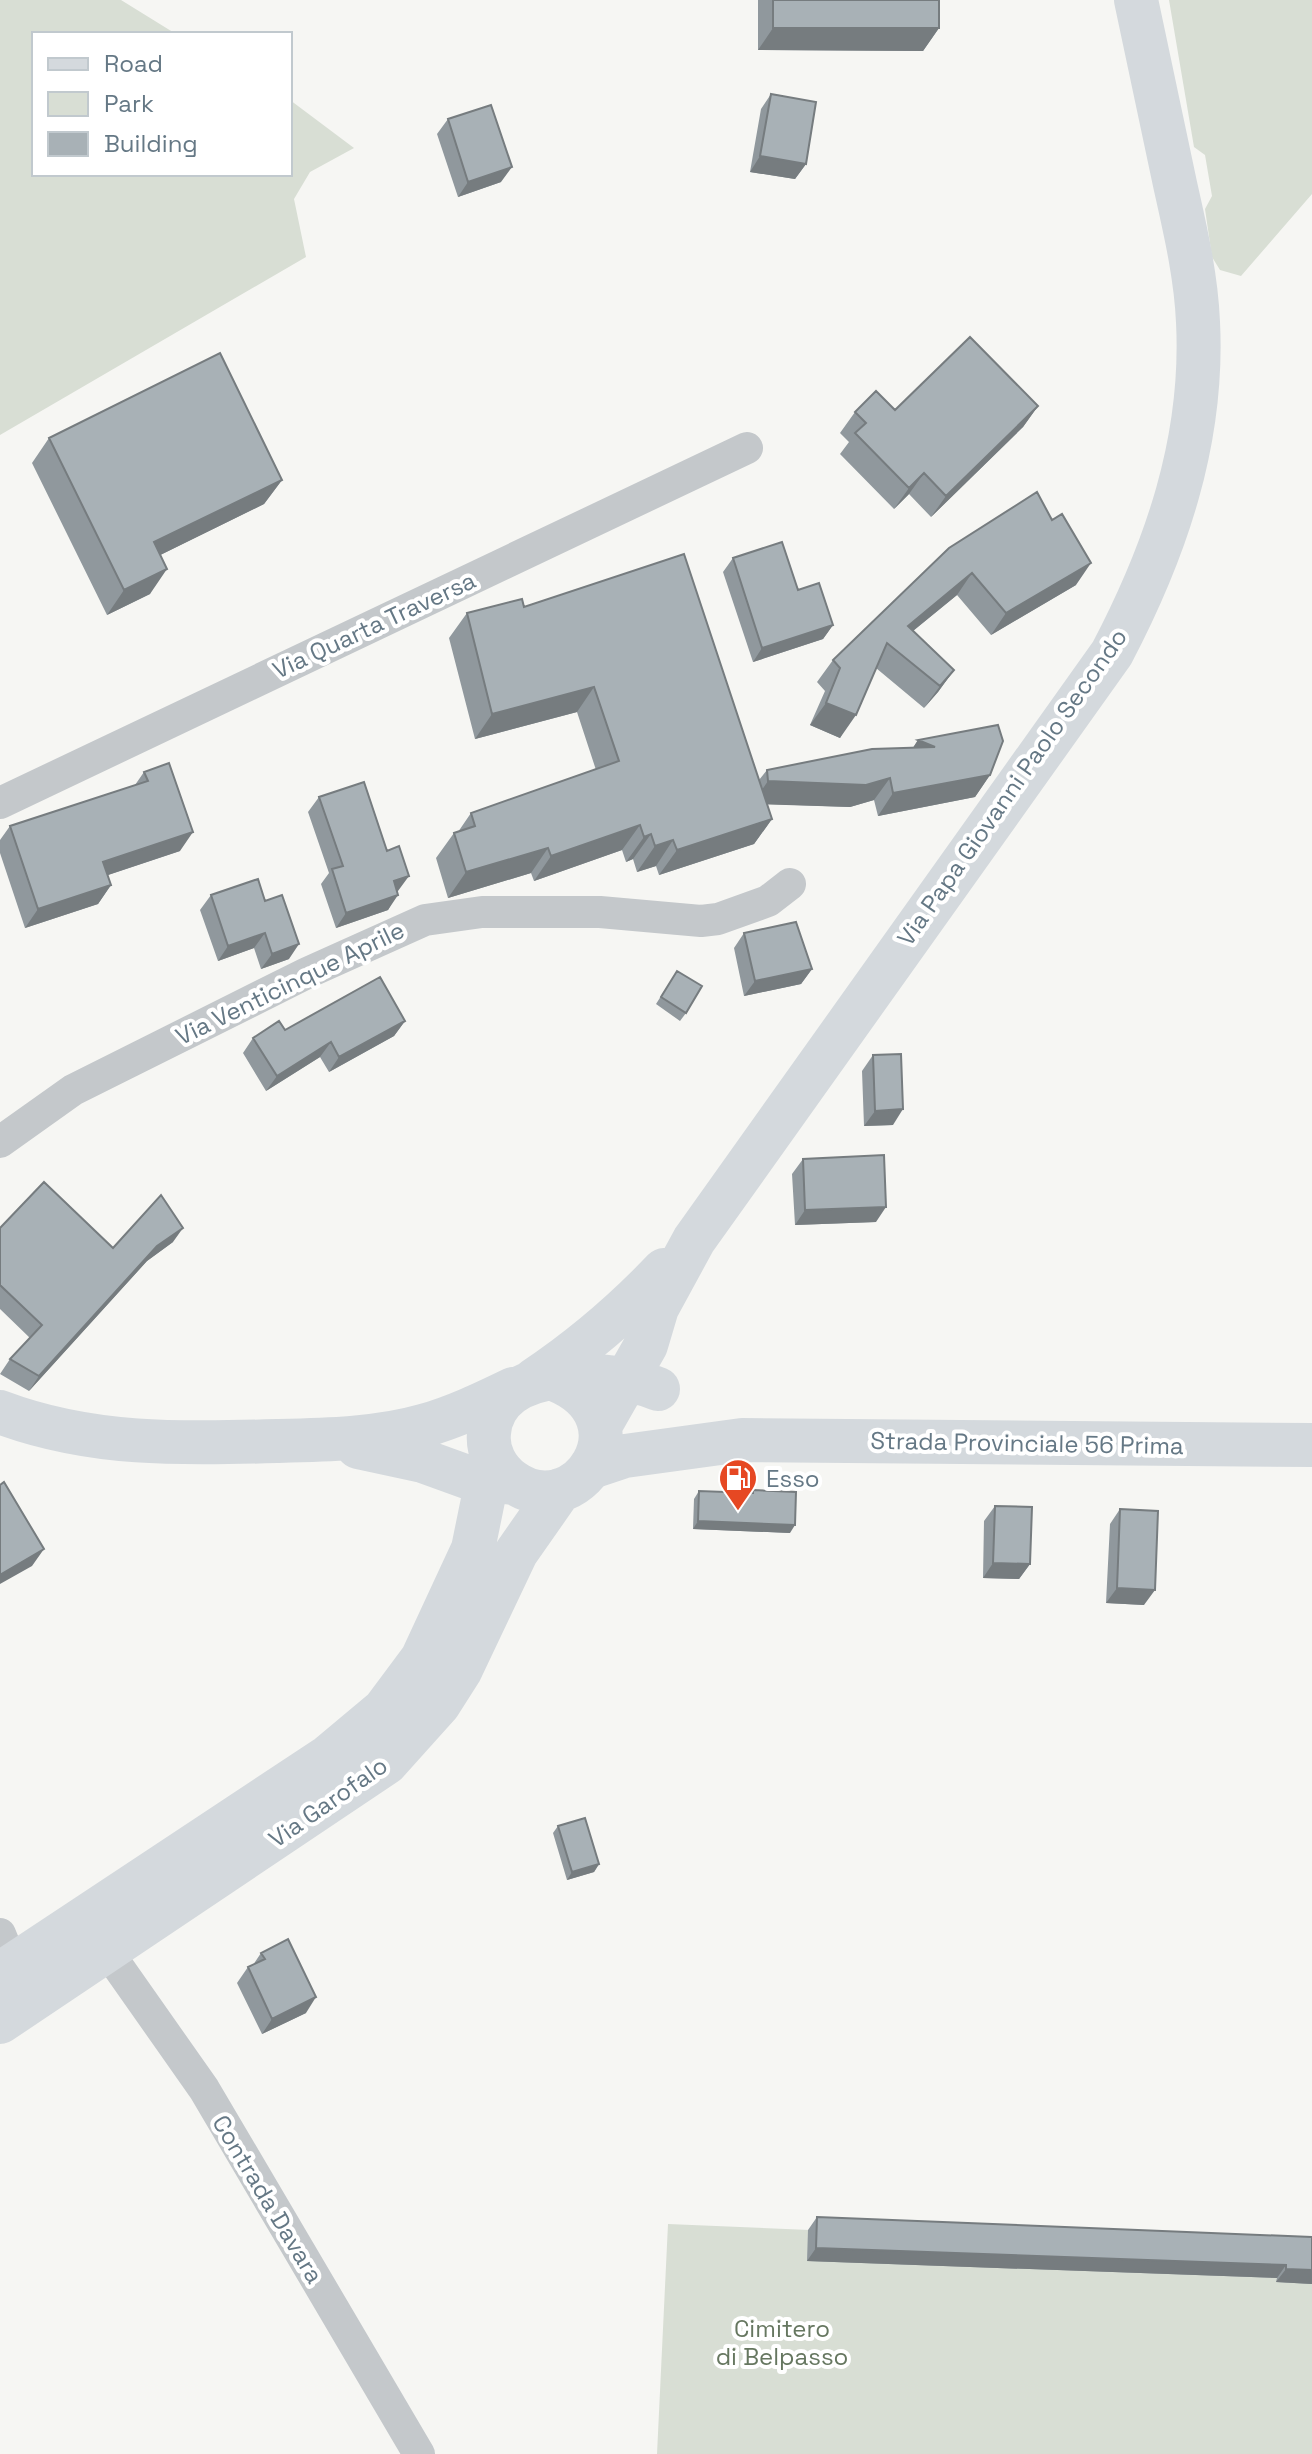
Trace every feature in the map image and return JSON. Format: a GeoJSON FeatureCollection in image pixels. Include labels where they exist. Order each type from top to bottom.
{"type":"FeatureCollection","features":[{"type":"Feature","properties":{"kind":"main road","name":"Via Papa Giovanni Paolo Secondo"},"geometry":{"type":"LineString","coordinates":[[694,1240],[1112,653],[1148,585],[1173,514],[1189,450],[1198,322],[1191,259],[1136,0]]}},
{"type":"Feature","properties":{"kind":"main road"},"geometry":{"type":"LineString","coordinates":[[601,1424],[643,1371],[657,1308],[694,1240]]}},
{"type":"Feature","properties":{"kind":"main road"},"geometry":{"type":"LineString","coordinates":[[498,1473],[488,1437],[491,1419],[500,1402],[534,1383],[626,1310],[694,1240]]}},
{"type":"Feature","properties":{"kind":"main road"},"geometry":{"type":"LineString","coordinates":[[0,1412],[39,1427],[94,1438],[190,1444],[324,1440],[420,1428],[534,1383],[643,1371],[704,1425],[742,1440]]}},
{"type":"Feature","properties":{"kind":"main road"},"geometry":{"type":"LineString","coordinates":[[534,1383],[577,1388],[592,1404],[601,1424],[601,1446],[576,1479]]}},
{"type":"Feature","properties":{"kind":"main road"},"geometry":{"type":"LineString","coordinates":[[324,1440],[498,1473],[536,1492],[576,1479],[625,1456],[742,1440]]}},
{"type":"Feature","properties":{"kind":"main road","name":"Strada Provinciale 56 Prima"},"geometry":{"type":"LineString","coordinates":[[742,1440],[1312,1445]]}},
{"type":"Feature","properties":{"kind":"main road"},"geometry":{"type":"LineString","coordinates":[[423,1461],[448,1483],[462,1509],[473,1549]]}},
{"type":"Feature","properties":{"kind":"main road","name":"Via Garofalo"},"geometry":{"type":"LineString","coordinates":[[4,1958],[361,1733],[384,1710],[422,1659],[473,1549],[498,1473]]}},
{"type":"Feature","properties":{"kind":"main road","name":"Via Garofalo"},"geometry":{"type":"LineString","coordinates":[[0,2022],[386,1763],[414,1736],[460,1671],[516,1553],[576,1479]]}},
{"type":"Feature","properties":{"kind":"street","name":"Via Quarta Traversa"},"geometry":{"type":"LineString","coordinates":[[0,803],[747,448]]}},
{"type":"Feature","properties":{"kind":"street","name":"Via Venticinque Aprile"},"geometry":{"type":"LineString","coordinates":[[0,1142],[73,1090],[307,973],[425,920],[482,912],[570,912],[701,921],[718,919],[768,901],[790,884]]}},
{"type":"Feature","properties":{"kind":"street","name":"Contrada Davara"},"geometry":{"type":"LineString","coordinates":[[107,1951],[204,2089],[419,2454]]}},
{"type":"Feature","properties":{"kind":"green space"},"geometry":{"type":"Polygon","coordinates":[[[0,0],[121,0],[173,32],[32,32],[32,176],[292,176],[292,102],[354,148],[310,172],[294,199],[306,257],[0,435],[0,0]]]}},
{"type":"Feature","properties":{"kind":"green space"},"geometry":{"type":"Polygon","coordinates":[[[1169,0],[1312,0],[1312,194],[1241,276],[1220,270],[1212,257],[1205,209],[1212,196],[1205,155],[1194,147],[1169,0]]]}},
{"type":"Feature","properties":{"kind":"green space","name":"Cimitero di Belpasso"},"geometry":{"type":"Polygon","coordinates":[[[668,2224],[1312,2251],[1312,2454],[657,2454],[668,2224]]]}},
{"type":"Feature","properties":{"kind":"building"},"geometry":{"type":"Polygon","coordinates":[[[773,0],[939,0],[939,28],[773,28],[773,0]]]}},
{"type":"Feature","properties":{"kind":"building"},"geometry":{"type":"Polygon","coordinates":[[[771,94],[816,102],[806,164],[760,156],[771,94]]]}},
{"type":"Feature","properties":{"kind":"building"},"geometry":{"type":"Polygon","coordinates":[[[491,105],[512,167],[468,182],[448,119],[491,105]]]}},
{"type":"Feature","properties":{"kind":"building"},"geometry":{"type":"Polygon","coordinates":[[[970,337],[1038,406],[946,496],[924,473],[909,488],[855,433],[866,423],[855,412],[876,391],[895,410],[970,337]]]}},
{"type":"Feature","properties":{"kind":"building"},"geometry":{"type":"Polygon","coordinates":[[[220,353],[282,480],[154,542],[167,569],[124,590],[49,438],[220,353]]]}},
{"type":"Feature","properties":{"kind":"building"},"geometry":{"type":"Polygon","coordinates":[[[1037,492],[1052,520],[1062,514],[1091,563],[1006,613],[972,573],[908,626],[954,670],[940,686],[887,643],[856,715],[826,703],[840,668],[833,660],[949,548],[1037,492]]]}},
{"type":"Feature","properties":{"kind":"building"},"geometry":{"type":"Polygon","coordinates":[[[782,542],[798,590],[819,583],[833,625],[762,648],[733,558],[782,542]]]}},
{"type":"Feature","properties":{"kind":"building"},"geometry":{"type":"Polygon","coordinates":[[[684,554],[772,819],[677,850],[673,840],[655,846],[651,834],[644,837],[640,825],[551,856],[548,848],[466,872],[454,833],[475,826],[471,813],[619,761],[594,687],[492,714],[467,613],[522,599],[524,607],[684,554]]]}},
{"type":"Feature","properties":{"kind":"building"},"geometry":{"type":"Polygon","coordinates":[[[998,725],[1003,741],[990,775],[893,793],[890,778],[866,785],[768,781],[767,770],[872,749],[935,747],[918,740],[998,725]]]}},
{"type":"Feature","properties":{"kind":"building"},"geometry":{"type":"Polygon","coordinates":[[[169,763],[193,832],[103,862],[111,885],[38,909],[10,826],[148,781],[144,772],[169,763]]]}},
{"type":"Feature","properties":{"kind":"building"},"geometry":{"type":"Polygon","coordinates":[[[364,782],[387,851],[399,846],[409,876],[394,881],[398,895],[346,913],[332,869],[343,866],[319,797],[364,782]]]}},
{"type":"Feature","properties":{"kind":"building"},"geometry":{"type":"Polygon","coordinates":[[[258,879],[265,901],[282,895],[299,944],[272,954],[265,933],[228,946],[211,895],[258,879]]]}},
{"type":"Feature","properties":{"kind":"building"},"geometry":{"type":"Polygon","coordinates":[[[796,922],[812,969],[755,981],[744,933],[796,922]]]}},
{"type":"Feature","properties":{"kind":"building"},"geometry":{"type":"Polygon","coordinates":[[[677,971],[702,986],[686,1013],[661,997],[677,971]]]}},
{"type":"Feature","properties":{"kind":"building"},"geometry":{"type":"Polygon","coordinates":[[[380,977],[405,1021],[339,1057],[331,1042],[277,1076],[253,1038],[279,1021],[285,1030],[380,977]]]}},
{"type":"Feature","properties":{"kind":"building"},"geometry":{"type":"Polygon","coordinates":[[[901,1054],[903,1109],[875,1111],[873,1055],[901,1054]]]}},
{"type":"Feature","properties":{"kind":"building"},"geometry":{"type":"Polygon","coordinates":[[[884,1155],[886,1207],[805,1210],[803,1159],[884,1155]]]}},
{"type":"Feature","properties":{"kind":"building"},"geometry":{"type":"Polygon","coordinates":[[[44,1182],[113,1248],[161,1195],[183,1228],[157,1246],[39,1376],[10,1359],[42,1325],[0,1285],[0,1228],[44,1182]]]}},
{"type":"Feature","properties":{"kind":"building"},"geometry":{"type":"Polygon","coordinates":[[[4,1482],[44,1549],[0,1575],[0,1485],[4,1482]]]}},
{"type":"Feature","properties":{"kind":"building"},"geometry":{"type":"Polygon","coordinates":[[[753,1490],[796,1492],[795,1525],[698,1521],[699,1491],[753,1493],[753,1490]]]}},
{"type":"Feature","properties":{"kind":"building"},"geometry":{"type":"Polygon","coordinates":[[[995,1506],[1032,1507],[1030,1564],[993,1563],[995,1506]]]}},
{"type":"Feature","properties":{"kind":"building"},"geometry":{"type":"Polygon","coordinates":[[[1120,1509],[1158,1511],[1155,1590],[1117,1588],[1120,1509]]]}},
{"type":"Feature","properties":{"kind":"building"},"geometry":{"type":"Polygon","coordinates":[[[585,1818],[599,1864],[572,1872],[558,1826],[585,1818]]]}},
{"type":"Feature","properties":{"kind":"building"},"geometry":{"type":"Polygon","coordinates":[[[288,1939],[316,1997],[272,2019],[248,1967],[265,1959],[261,1953],[288,1939]]]}},
{"type":"Feature","properties":{"kind":"building"},"geometry":{"type":"Polygon","coordinates":[[[817,2217],[1312,2237],[1312,2270],[1286,2269],[1286,2265],[816,2248],[817,2217]]]}},
{"type":"Feature","properties":{"kind":"place","name":"Esso"},"geometry":{"type":"Point","coordinates":[738,1512]}}]}
